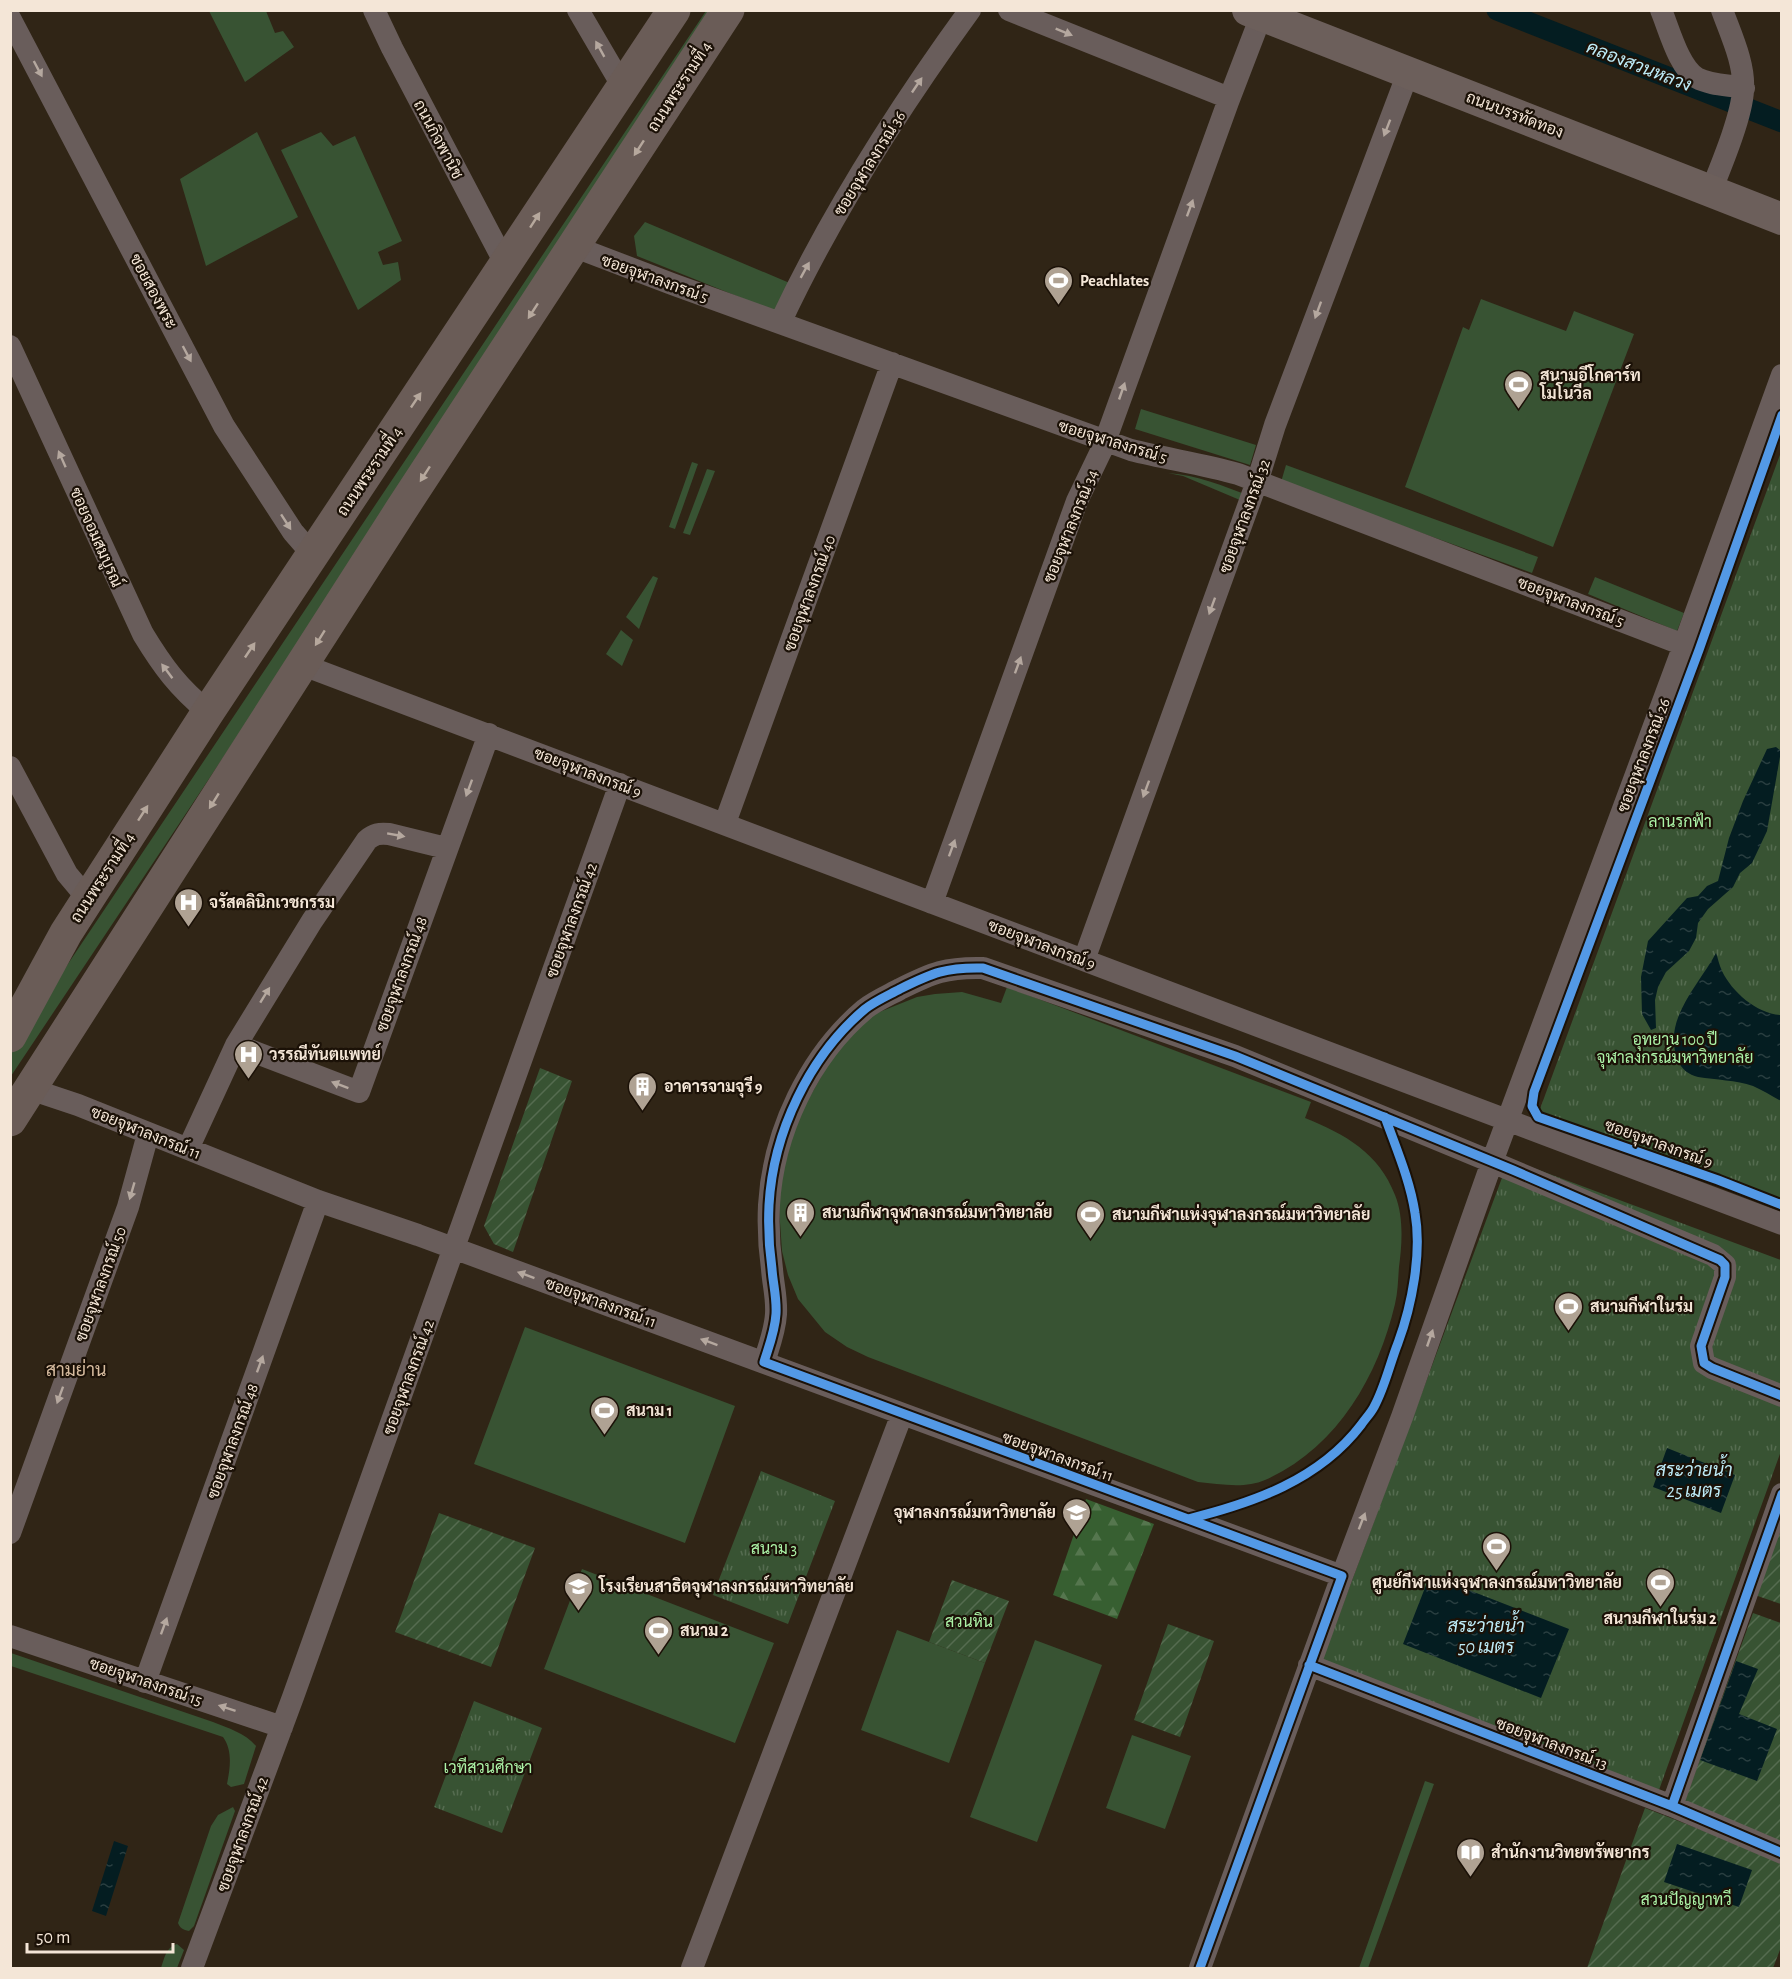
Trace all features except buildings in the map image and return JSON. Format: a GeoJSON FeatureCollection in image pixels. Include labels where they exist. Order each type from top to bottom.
{"type":"FeatureCollection","features":[{"type":"Feature","properties":{"kind":"main road","name":"ถนนพระรามที่ 4"},"geometry":{"type":"LineString","coordinates":[[10,1036],[66,933],[208,712],[675,10]]}},
{"type":"Feature","properties":{"kind":"main road","name":"ถนนพระรามที่ 4"},"geometry":{"type":"LineString","coordinates":[[10,1120],[20,1086],[141,917],[401,510],[728,10]]}},
{"type":"Feature","properties":{"kind":"main road","name":"ถนนบรรทัดทอง"},"geometry":{"type":"LineString","coordinates":[[1255,13],[1782,219]]}},
{"type":"Feature","properties":{"kind":"main road","name":"ถนนพระรามที่ 4"},"geometry":{"type":"LineString","coordinates":[[10,1002],[29,974],[66,933]]}},
{"type":"Feature","properties":{"kind":"street","name":"ถนนกิจพานิช"},"geometry":{"type":"LineString","coordinates":[[374,10],[506,266]]}},
{"type":"Feature","properties":{"kind":"street"},"geometry":{"type":"LineString","coordinates":[[578,10],[623,87]]}},
{"type":"Feature","properties":{"kind":"street","name":"ซอยจุฬาลงกรณ์ 36"},"geometry":{"type":"LineString","coordinates":[[780,323],[801,278],[864,165],[970,10]]}},
{"type":"Feature","properties":{"kind":"street"},"geometry":{"type":"LineString","coordinates":[[1009,10],[1229,98]]}},
{"type":"Feature","properties":{"kind":"street"},"geometry":{"type":"LineString","coordinates":[[1661,10],[1680,58],[1688,71],[1696,78],[1743,94]]}},
{"type":"Feature","properties":{"kind":"street"},"geometry":{"type":"LineString","coordinates":[[1711,191],[1743,94],[1733,40],[1722,10]]}},
{"type":"Feature","properties":{"kind":"street","name":"ซอยจุฬาลงกรณ์ 34"},"geometry":{"type":"LineString","coordinates":[[932,903],[1077,501],[1106,440],[1229,98],[1255,13]]}},
{"type":"Feature","properties":{"kind":"street","name":"ซอยสองพระ"},"geometry":{"type":"LineString","coordinates":[[10,18],[224,426],[292,532],[313,555]]}},
{"type":"Feature","properties":{"kind":"street","name":"ซอยจุฬาลงกรณ์ 32"},"geometry":{"type":"LineString","coordinates":[[1084,960],[1257,481],[1275,425],[1408,73]]}},
{"type":"Feature","properties":{"kind":"street","name":"ซอยจุฬาลงกรณ์ 5"},"geometry":{"type":"LineString","coordinates":[[575,247],[1037,418],[1131,450],[1209,466],[1257,481],[1684,645]]}},
{"type":"Feature","properties":{"kind":"street","name":"ซอยจอมสมบูรณ์"},"geometry":{"type":"LineString","coordinates":[[10,346],[142,634],[166,672],[186,694],[208,712]]}},
{"type":"Feature","properties":{"kind":"street","name":"ซอยจุฬาลงกรณ์ 40"},"geometry":{"type":"LineString","coordinates":[[726,823],[892,363]]}},
{"type":"Feature","properties":{"kind":"street","name":"ซอยจุฬาลงกรณ์ 26"},"geometry":{"type":"LineString","coordinates":[[1200,1968],[1309,1665],[1402,1417],[1492,1162],[1782,375]]}},
{"type":"Feature","properties":{"kind":"street","name":"ซอยจุฬาลงกรณ์ 9"},"geometry":{"type":"LineString","coordinates":[[303,665],[1782,1224]]}},
{"type":"Feature","properties":{"kind":"street","name":"ซอยจุฬาลงกรณ์ 48"},"geometry":{"type":"LineString","coordinates":[[236,1045],[359,1092],[489,734]]}},
{"type":"Feature","properties":{"kind":"street"},"geometry":{"type":"LineString","coordinates":[[10,767],[67,874],[88,899]]}},
{"type":"Feature","properties":{"kind":"street","name":"ซอยจุฬาลงกรณ์ 42"},"geometry":{"type":"LineString","coordinates":[[192,1968],[282,1726],[620,784]]}},
{"type":"Feature","properties":{"kind":"street"},"geometry":{"type":"LineString","coordinates":[[188,1149],[236,1045],[301,939],[367,840],[373,835],[389,834],[446,848]]}},
{"type":"Feature","properties":{"kind":"street"},"geometry":{"type":"LineString","coordinates":[[764,1362],[776,1317],[776,1296],[769,1239],[769,1205],[773,1167],[789,1117],[804,1084],[825,1053],[865,1009],[926,976],[960,967],[982,968],[1005,975],[1235,1056],[1492,1162],[1720,1260],[1725,1265],[1725,1277],[1701,1346],[1704,1363],[1782,1396]]}},
{"type":"Feature","properties":{"kind":"street","name":"ซอยจุฬาลงกรณ์ 11"},"geometry":{"type":"LineString","coordinates":[[20,1086],[78,1105],[318,1201],[764,1362],[1342,1576]]}},
{"type":"Feature","properties":{"kind":"street","name":"ซอยจุฬาลงกรณ์ 50"},"geometry":{"type":"LineString","coordinates":[[10,1533],[128,1207],[148,1134]]}},
{"type":"Feature","properties":{"kind":"street","name":"ซอยจุฬาลงกรณ์ 48"},"geometry":{"type":"LineString","coordinates":[[145,1682],[318,1201]]}},
{"type":"Feature","properties":{"kind":"street"},"geometry":{"type":"LineString","coordinates":[[692,1968],[902,1414]]}},
{"type":"Feature","properties":{"kind":"street"},"geometry":{"type":"LineString","coordinates":[[1672,1806],[1782,1494]]}},
{"type":"Feature","properties":{"kind":"street","name":"ซอยจุฬาลงกรณ์ 15"},"geometry":{"type":"LineString","coordinates":[[10,1636],[282,1726]]}},
{"type":"Feature","properties":{"kind":"street","name":"ซอยจุฬาลงกรณ์ 13"},"geometry":{"type":"LineString","coordinates":[[1309,1665],[1672,1806],[1782,1853]]}},
{"type":"Feature","properties":{"kind":"green space"},"geometry":{"type":"Polygon","coordinates":[[[209,11],[266,11],[275,33],[283,31],[294,47],[245,82],[209,11]]]}},
{"type":"Feature","properties":{"kind":"green space"},"geometry":{"type":"Polygon","coordinates":[[[706,11],[718,11],[11,1076],[11,1049],[706,11]]]}},
{"type":"Feature","properties":{"kind":"green space"},"geometry":{"type":"Polygon","coordinates":[[[257,132],[298,217],[206,266],[180,179],[257,132]]]}},
{"type":"Feature","properties":{"kind":"green space"},"geometry":{"type":"Polygon","coordinates":[[[321,132],[333,146],[355,136],[402,241],[378,252],[383,265],[398,262],[401,280],[358,310],[281,150],[321,132]]]}},
{"type":"Feature","properties":{"kind":"green space"},"geometry":{"type":"Polygon","coordinates":[[[645,222],[792,284],[779,313],[637,256],[634,236],[645,222]]]}},
{"type":"Feature","properties":{"kind":"green space","name":"สนามอีโกคาร์ท โมโนวีล"},"geometry":{"type":"Polygon","coordinates":[[[1481,299],[1566,331],[1574,311],[1634,334],[1553,547],[1405,487],[1463,327],[1469,330],[1481,299]]]}},
{"type":"Feature","properties":{"kind":"green space"},"geometry":{"type":"Polygon","coordinates":[[[1141,409],[1256,445],[1250,465],[1135,429],[1141,409]]]}},
{"type":"Feature","properties":{"kind":"green space","name":"อุทยาน 100 ปี จุฬาลงกรณ์มหาวิทยาลัย"},"geometry":{"type":"Polygon","coordinates":[[[1781,452],[1781,1200],[1547,1116],[1540,1109],[1781,452]]]}},
{"type":"Feature","properties":{"kind":"green space"},"geometry":{"type":"Polygon","coordinates":[[[692,462],[698,464],[675,529],[669,527],[692,462]]]}},
{"type":"Feature","properties":{"kind":"green space"},"geometry":{"type":"Polygon","coordinates":[[[1286,465],[1538,557],[1532,573],[1281,482],[1286,465]]]}},
{"type":"Feature","properties":{"kind":"green space"},"geometry":{"type":"Polygon","coordinates":[[[707,469],[715,471],[690,535],[683,533],[707,469]]]}},
{"type":"Feature","properties":{"kind":"green space"},"geometry":{"type":"Polygon","coordinates":[[[1168,473],[1200,479],[1250,496],[1247,503],[1183,476],[1168,473]]]}},
{"type":"Feature","properties":{"kind":"green space"},"geometry":{"type":"Polygon","coordinates":[[[653,576],[658,578],[639,629],[626,617],[653,576]]]}},
{"type":"Feature","properties":{"kind":"green space"},"geometry":{"type":"Polygon","coordinates":[[[1595,577],[1684,613],[1677,631],[1588,594],[1595,577]]]}},
{"type":"Feature","properties":{"kind":"green space"},"geometry":{"type":"Polygon","coordinates":[[[621,630],[633,640],[622,666],[606,654],[621,630]]]}},
{"type":"Feature","properties":{"kind":"green space","name":"สนามกีฬาแห่งจุฬาลงกรณ์มหาวิทยาลัย"},"geometry":{"type":"Polygon","coordinates":[[[1007,987],[1311,1102],[1305,1118],[1347,1138],[1370,1156],[1388,1180],[1400,1212],[1401,1250],[1397,1295],[1378,1358],[1350,1408],[1333,1430],[1313,1450],[1290,1467],[1257,1483],[1232,1485],[1198,1482],[868,1357],[847,1347],[825,1332],[798,1299],[788,1275],[782,1251],[779,1208],[782,1168],[795,1123],[834,1054],[872,1015],[917,997],[962,992],[1001,1003],[1007,987]]]}},
{"type":"Feature","properties":{"kind":"green space"},"geometry":{"type":"Polygon","coordinates":[[[540,1068],[572,1081],[513,1252],[494,1244],[484,1226],[540,1068]]]}},
{"type":"Feature","properties":{"kind":"green space"},"geometry":{"type":"Polygon","coordinates":[[[1509,1159],[1781,1260],[1781,1451],[1659,1790],[1322,1661],[1509,1159]]]}},
{"type":"Feature","properties":{"kind":"green space","name":"สนาม 1"},"geometry":{"type":"Polygon","coordinates":[[[525,1327],[735,1406],[685,1543],[474,1464],[525,1327]]]}},
{"type":"Feature","properties":{"kind":"green space","name":"สนาม 3"},"geometry":{"type":"Polygon","coordinates":[[[761,1471],[835,1501],[788,1624],[713,1595],[761,1471]]]}},
{"type":"Feature","properties":{"kind":"green space"},"geometry":{"type":"Polygon","coordinates":[[[1086,1499],[1154,1524],[1117,1619],[1053,1595],[1086,1499]]]}},
{"type":"Feature","properties":{"kind":"green space"},"geometry":{"type":"Polygon","coordinates":[[[439,1513],[535,1548],[491,1667],[395,1632],[439,1513]]]}},
{"type":"Feature","properties":{"kind":"green space"},"geometry":{"type":"Polygon","coordinates":[[[1781,1523],[1781,1604],[1755,1595],[1781,1523]]]}},
{"type":"Feature","properties":{"kind":"green space","name":"สนาม 2"},"geometry":{"type":"Polygon","coordinates":[[[582,1569],[774,1643],[735,1743],[544,1669],[582,1569]]]}},
{"type":"Feature","properties":{"kind":"green space","name":"สวนหิน"},"geometry":{"type":"Polygon","coordinates":[[[952,1580],[1009,1601],[985,1663],[929,1642],[952,1580]]]}},
{"type":"Feature","properties":{"kind":"green space"},"geometry":{"type":"Polygon","coordinates":[[[1753,1613],[1781,1623],[1781,1843],[1684,1803],[1753,1613]]]}},
{"type":"Feature","properties":{"kind":"green space"},"geometry":{"type":"Polygon","coordinates":[[[1168,1624],[1214,1641],[1180,1737],[1134,1720],[1168,1624]]]}},
{"type":"Feature","properties":{"kind":"green space"},"geometry":{"type":"Polygon","coordinates":[[[897,1630],[985,1663],[949,1763],[861,1730],[897,1630]]]}},
{"type":"Feature","properties":{"kind":"green space"},"geometry":{"type":"Polygon","coordinates":[[[1035,1640],[1102,1665],[1037,1842],[970,1817],[1035,1640]]]}},
{"type":"Feature","properties":{"kind":"green space"},"geometry":{"type":"Polygon","coordinates":[[[11,1653],[242,1734],[256,1746],[244,1784],[231,1787],[227,1784],[229,1754],[223,1737],[11,1666],[11,1653]]]}},
{"type":"Feature","properties":{"kind":"green space","name":"เวทีสวนศึกษา"},"geometry":{"type":"Polygon","coordinates":[[[474,1701],[542,1728],[502,1833],[434,1807],[474,1701]]]}},
{"type":"Feature","properties":{"kind":"green space"},"geometry":{"type":"Polygon","coordinates":[[[1132,1735],[1191,1756],[1165,1829],[1106,1808],[1132,1735]]]}},
{"type":"Feature","properties":{"kind":"green space"},"geometry":{"type":"Polygon","coordinates":[[[1425,1781],[1434,1784],[1368,1968],[1359,1968],[1425,1781]]]}},
{"type":"Feature","properties":{"kind":"green space"},"geometry":{"type":"Polygon","coordinates":[[[233,1807],[235,1811],[194,1926],[189,1931],[185,1930],[178,1923],[211,1826],[218,1815],[233,1807]]]}},
{"type":"Feature","properties":{"kind":"green space","name":"สวนปัญญาทวี"},"geometry":{"type":"Polygon","coordinates":[[[1645,1808],[1781,1861],[1781,1947],[1773,1968],[1587,1968],[1645,1808]]]}},
{"type":"Feature","properties":{"kind":"green space"},"geometry":{"type":"Polygon","coordinates":[[[177,1944],[184,1950],[177,1968],[161,1968],[168,1951],[177,1944]]]}},
{"type":"Feature","properties":{"kind":"water"},"geometry":{"type":"Polygon","coordinates":[[[1776,747],[1781,751],[1767,831],[1752,863],[1740,873],[1733,887],[1708,909],[1698,923],[1696,938],[1689,951],[1666,972],[1658,987],[1655,1000],[1656,1028],[1651,1030],[1642,1014],[1641,977],[1648,941],[1687,898],[1698,896],[1707,886],[1718,881],[1729,838],[1743,801],[1767,749],[1776,747]]]}},
{"type":"Feature","properties":{"kind":"water"},"geometry":{"type":"Polygon","coordinates":[[[1716,953],[1726,979],[1746,1001],[1763,1011],[1781,1015],[1781,1101],[1746,1084],[1695,1076],[1679,1063],[1674,1046],[1674,1031],[1678,1017],[1716,953]]]}},
{"type":"Feature","properties":{"kind":"water","name":"สระว่ายน้ำ 25 เมตร"},"geometry":{"type":"Polygon","coordinates":[[[1667,1448],[1735,1475],[1721,1513],[1653,1487],[1667,1448]]]}},
{"type":"Feature","properties":{"kind":"water","name":"สระว่ายน้ำ 50 เมตร"},"geometry":{"type":"Polygon","coordinates":[[[1430,1575],[1569,1629],[1541,1698],[1403,1644],[1430,1575]]]}},
{"type":"Feature","properties":{"kind":"water"},"geometry":{"type":"Polygon","coordinates":[[[1736,1661],[1758,1669],[1739,1714],[1777,1729],[1757,1781],[1700,1760],[1736,1661]]]}},
{"type":"Feature","properties":{"kind":"water"},"geometry":{"type":"Polygon","coordinates":[[[114,1841],[128,1846],[106,1916],[92,1911],[114,1841]]]}},
{"type":"Feature","properties":{"kind":"water"},"geometry":{"type":"Polygon","coordinates":[[[1677,1844],[1752,1870],[1739,1907],[1664,1882],[1677,1844]]]}},
{"type":"Feature","properties":{"kind":"waterway","name":"คลองสวนหลวง"},"geometry":{"type":"LineString","coordinates":[[1497,10],[1782,122]]}},
{"type":"Feature","properties":{"kind":"cycle path"},"geometry":{"type":"LineString","coordinates":[[1782,415],[1699,650],[1534,1092],[1532,1106],[1538,1117],[1718,1180],[1782,1205]]}},
{"type":"Feature","properties":{"kind":"cycle path"},"geometry":{"type":"LineString","coordinates":[[1200,1968],[1342,1576],[764,1362],[776,1314],[769,1245],[769,1205],[778,1151],[786,1124],[811,1073],[845,1028],[873,1003],[921,979],[949,970],[983,968],[1235,1056],[1513,1170],[1720,1260],[1725,1265],[1725,1277],[1701,1346],[1704,1363],[1782,1396]]}},
{"type":"Feature","properties":{"kind":"cycle path"},"geometry":{"type":"LineString","coordinates":[[1188,1519],[1260,1497],[1305,1475],[1344,1444],[1370,1414],[1378,1399],[1408,1312],[1417,1245],[1417,1229],[1410,1188],[1385,1117]]}},
{"type":"Feature","properties":{"kind":"cycle path"},"geometry":{"type":"LineString","coordinates":[[1672,1806],[1782,1494]]}},
{"type":"Feature","properties":{"kind":"cycle path"},"geometry":{"type":"LineString","coordinates":[[1309,1665],[1672,1806],[1782,1853]]}},
{"type":"Feature","properties":{"kind":"place","name":"Peachlates"},"geometry":{"type":"Point","coordinates":[1059,306]}},
{"type":"Feature","properties":{"kind":"place","name":"สนามอีโกคาร์ท โมโนวีล"},"geometry":{"type":"Point","coordinates":[1519,410]}},
{"type":"Feature","properties":{"kind":"place","name":"จรัสคลินิกเวชกรรม"},"geometry":{"type":"Point","coordinates":[188,928]}},
{"type":"Feature","properties":{"kind":"place","name":"วรรณีทันตแพทย์"},"geometry":{"type":"Point","coordinates":[248,1080]}},
{"type":"Feature","properties":{"kind":"place","name":"อาคารจามจุรี 9"},"geometry":{"type":"Point","coordinates":[643,1112]}},
{"type":"Feature","properties":{"kind":"place","name":"สนามกีฬาจุฬาลงกรณ์มหาวิทยาลัย"},"geometry":{"type":"Point","coordinates":[801,1238]}},
{"type":"Feature","properties":{"kind":"place","name":"สนามกีฬาแห่งจุฬาลงกรณ์มหาวิทยาลัย"},"geometry":{"type":"Point","coordinates":[1091,1240]}},
{"type":"Feature","properties":{"kind":"place","name":"สนามกีฬาในร่ม"},"geometry":{"type":"Point","coordinates":[1569,1332]}},
{"type":"Feature","properties":{"kind":"place","name":"สนาม 1"},"geometry":{"type":"Point","coordinates":[605,1436]}},
{"type":"Feature","properties":{"kind":"place","name":"จุฬาลงกรณ์มหาวิทยาลัย"},"geometry":{"type":"Point","coordinates":[1077,1538]}},
{"type":"Feature","properties":{"kind":"place","name":"ศูนย์กีฬาแห่งจุฬาลงกรณ์มหาวิทยาลัย"},"geometry":{"type":"Point","coordinates":[1497,1572]}},
{"type":"Feature","properties":{"kind":"place","name":"สนามกีฬาในร่ม 2"},"geometry":{"type":"Point","coordinates":[1660,1608]}},
{"type":"Feature","properties":{"kind":"place","name":"โรงเรียนสาธิตจุฬาลงกรณ์มหาวิทยาลัย"},"geometry":{"type":"Point","coordinates":[578,1612]}},
{"type":"Feature","properties":{"kind":"place","name":"สนาม 2"},"geometry":{"type":"Point","coordinates":[659,1656]}},
{"type":"Feature","properties":{"kind":"place","name":"สำนักงานวิทยทรัพยากร"},"geometry":{"type":"Point","coordinates":[1470,1878]}},
{"type":"Feature","properties":{"kind":"district","name":"สามย่าน"},"geometry":{"type":"Point","coordinates":[76,1370]}},
{"type":"Feature","properties":{"kind":"park label","name":"ลานรกฟ้า"},"geometry":{"type":"Point","coordinates":[1680,821]}}]}
